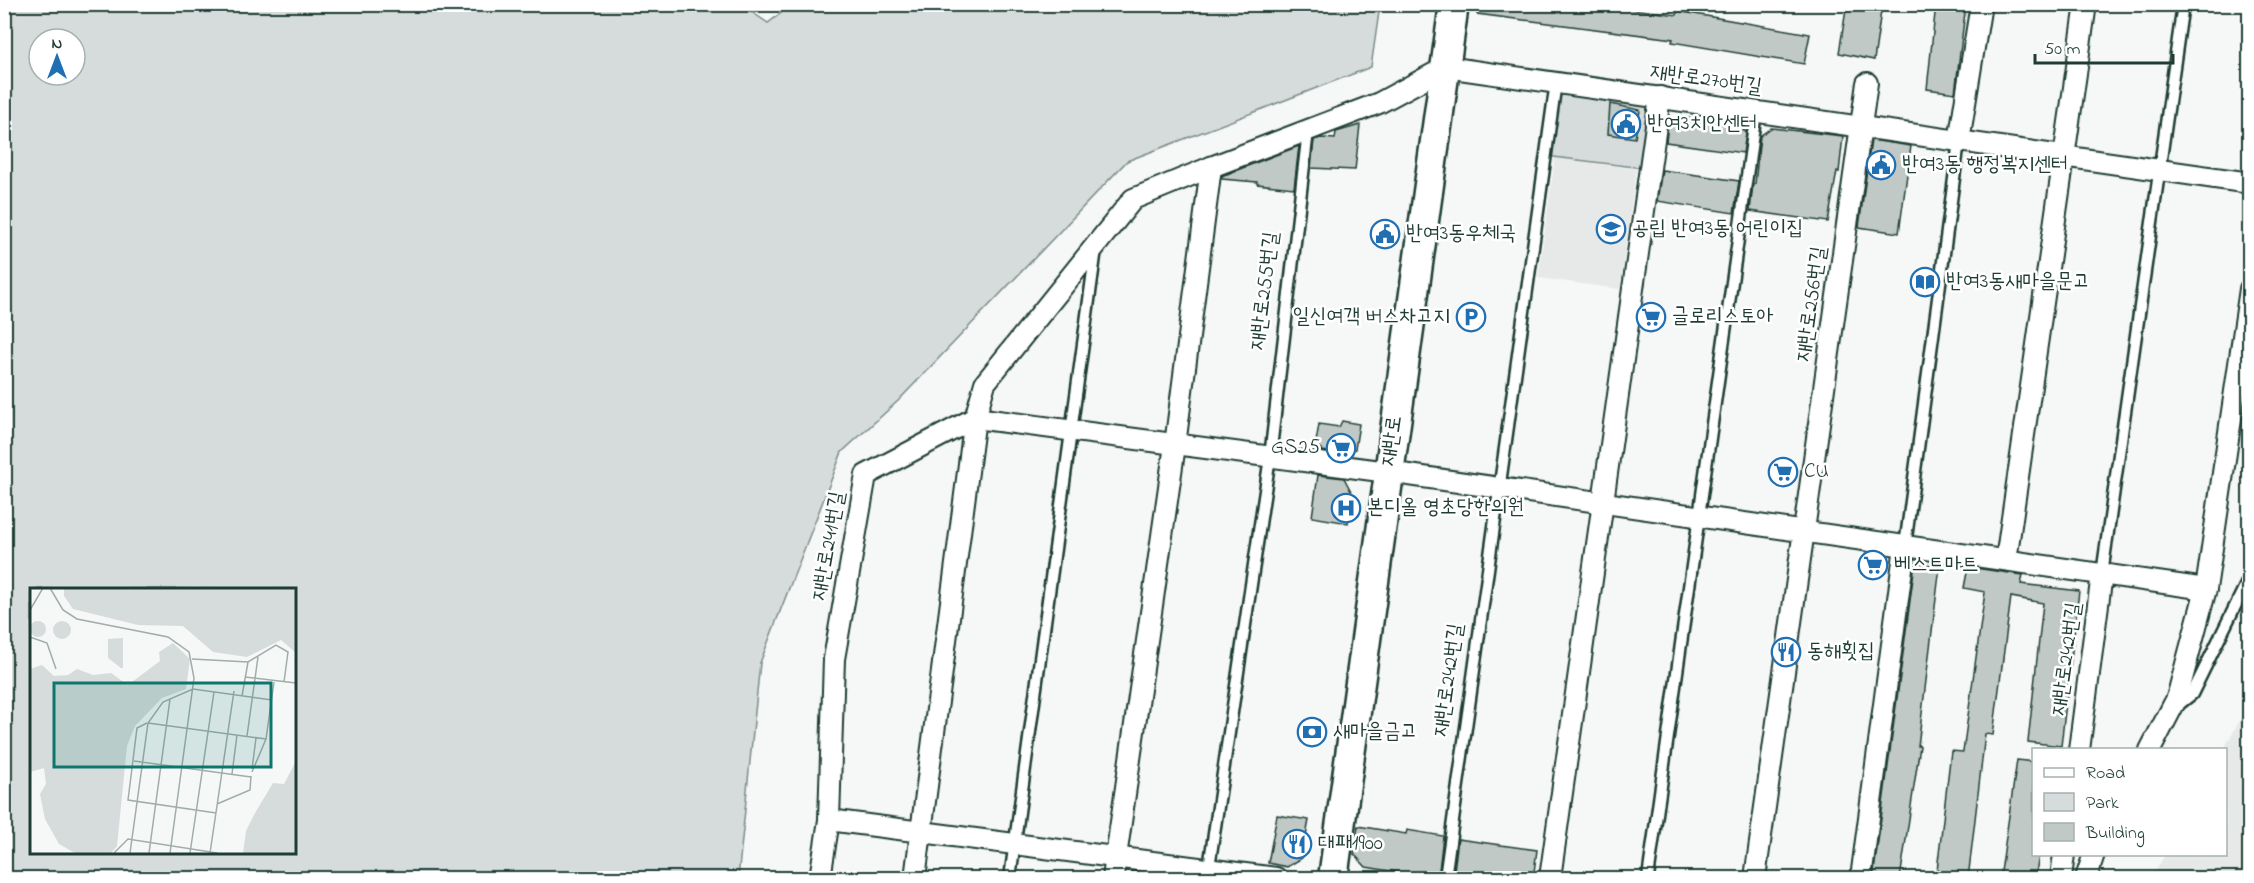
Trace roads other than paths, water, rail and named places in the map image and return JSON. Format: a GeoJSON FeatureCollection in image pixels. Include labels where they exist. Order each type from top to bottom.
{"type":"FeatureCollection","features":[{"type":"Feature","properties":{"kind":"main road","name":"재반로"},"geometry":{"type":"LineString","coordinates":[[1333,879],[1454,4]]}},
{"type":"Feature","properties":{"kind":"street"},"geometry":{"type":"LineString","coordinates":[[1959,141],[1981,4]]}},
{"type":"Feature","properties":{"kind":"street"},"geometry":{"type":"LineString","coordinates":[[2006,560],[2086,4]]}},
{"type":"Feature","properties":{"kind":"street","name":"재반로270번길"},"geometry":{"type":"LineString","coordinates":[[1446,67],[2250,183]]}},
{"type":"Feature","properties":{"kind":"street"},"geometry":{"type":"LineString","coordinates":[[915,879],[975,418],[985,383],[1133,200],[1211,167],[1379,103],[1446,67]]}},
{"type":"Feature","properties":{"kind":"street","name":"재반로256번길"},"geometry":{"type":"LineString","coordinates":[[1805,532],[1867,83]]}},
{"type":"Feature","properties":{"kind":"street"},"geometry":{"type":"LineString","coordinates":[[1550,879],[1660,98]]}},
{"type":"Feature","properties":{"kind":"street"},"geometry":{"type":"LineString","coordinates":[[1113,879],[1175,445],[1211,167]]}},
{"type":"Feature","properties":{"kind":"street"},"geometry":{"type":"LineString","coordinates":[[2151,748],[2178,698],[2206,589],[2250,289]]}},
{"type":"Feature","properties":{"kind":"street"},"geometry":{"type":"LineString","coordinates":[[975,418],[1388,472],[2206,589]]}},
{"type":"Feature","properties":{"kind":"street","name":"재반로241번길"},"geometry":{"type":"LineString","coordinates":[[829,820],[834,659],[866,475],[975,418]]}},
{"type":"Feature","properties":{"kind":"street"},"geometry":{"type":"LineString","coordinates":[[1755,879],[1805,532]]}},
{"type":"Feature","properties":{"kind":"street"},"geometry":{"type":"LineString","coordinates":[[1861,879],[1905,546]]}},
{"type":"Feature","properties":{"kind":"street","name":"재반로242번길"},"geometry":{"type":"LineString","coordinates":[[2079,748],[2102,574]]}},
{"type":"Feature","properties":{"kind":"street"},"geometry":{"type":"LineString","coordinates":[[820,879],[829,820],[1116,857],[1208,874],[1276,879]]}},
{"type":"Feature","properties":{"kind":"street"},"geometry":{"type":"LineString","coordinates":[[2061,879],[2064,856]]}},
{"type":"Feature","properties":{"kind":"street"},"geometry":{"type":"LineString","coordinates":[[2086,879],[2094,856]]}},
{"type":"Feature","properties":{"kind":"lane"},"geometry":{"type":"LineString","coordinates":[[2102,574],[2182,4]]}},
{"type":"Feature","properties":{"kind":"lane"},"geometry":{"type":"LineString","coordinates":[[1500,488],[1556,82]]}},
{"type":"Feature","properties":{"kind":"lane"},"geometry":{"type":"LineString","coordinates":[[1648,879],[1756,112]]}},
{"type":"Feature","properties":{"kind":"lane","name":"재반로255번길"},"geometry":{"type":"LineString","coordinates":[[1270,457],[1308,131]]}},
{"type":"Feature","properties":{"kind":"lane"},"geometry":{"type":"LineString","coordinates":[[1905,546],[1959,141]]}},
{"type":"Feature","properties":{"kind":"lane"},"geometry":{"type":"LineString","coordinates":[[1010,879],[1097,243]]}},
{"type":"Feature","properties":{"kind":"lane"},"geometry":{"type":"LineString","coordinates":[[1208,874],[1270,457]]}},
{"type":"Feature","properties":{"kind":"lane","name":"재반로242번길"},"geometry":{"type":"LineString","coordinates":[[1445,879],[1500,488]]}},
{"type":"Feature","properties":{"kind":"lane"},"geometry":{"type":"LineString","coordinates":[[2170,711],[2192,694],[2250,576]]}},
{"type":"Feature","properties":{"kind":"place","name":"반여3치안센터"},"geometry":{"type":"Point","coordinates":[1626,124]}},
{"type":"Feature","properties":{"kind":"place","name":"반여3동 행정복지센터"},"geometry":{"type":"Point","coordinates":[1881,165]}},
{"type":"Feature","properties":{"kind":"place","name":"공립 반여3동 어린이집"},"geometry":{"type":"Point","coordinates":[1611,229]}},
{"type":"Feature","properties":{"kind":"place","name":"반여3동우체국"},"geometry":{"type":"Point","coordinates":[1385,234]}},
{"type":"Feature","properties":{"kind":"place","name":"반여3동새마을문고"},"geometry":{"type":"Point","coordinates":[1925,282]}},
{"type":"Feature","properties":{"kind":"place","name":"일신여객 버스차고지"},"geometry":{"type":"Point","coordinates":[1471,317]}},
{"type":"Feature","properties":{"kind":"place","name":"글로리스토아"},"geometry":{"type":"Point","coordinates":[1651,317]}},
{"type":"Feature","properties":{"kind":"place","name":"GS25"},"geometry":{"type":"Point","coordinates":[1341,448]}},
{"type":"Feature","properties":{"kind":"place","name":"CU"},"geometry":{"type":"Point","coordinates":[1783,472]}},
{"type":"Feature","properties":{"kind":"place","name":"본디올 영초당한의원"},"geometry":{"type":"Point","coordinates":[1346,508]}},
{"type":"Feature","properties":{"kind":"place","name":"베스트마트"},"geometry":{"type":"Point","coordinates":[1873,565]}},
{"type":"Feature","properties":{"kind":"place","name":"동해횟집"},"geometry":{"type":"Point","coordinates":[1786,652]}},
{"type":"Feature","properties":{"kind":"place","name":"새마을금고"},"geometry":{"type":"Point","coordinates":[1312,732]}},
{"type":"Feature","properties":{"kind":"place","name":"대패1900"},"geometry":{"type":"Point","coordinates":[1297,844]}}]}
